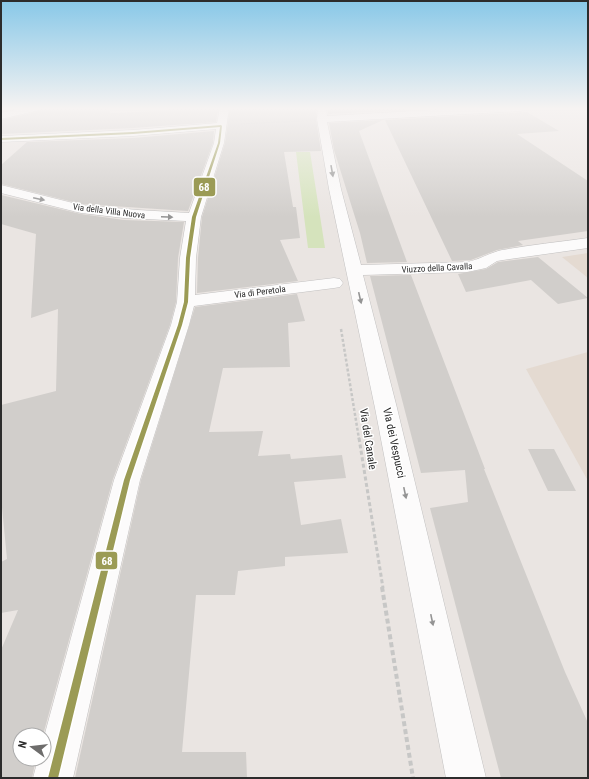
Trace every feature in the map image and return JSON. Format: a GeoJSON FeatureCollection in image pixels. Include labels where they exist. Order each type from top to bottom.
{"type":"FeatureCollection","features":[{"type":"Feature","properties":{"kind":"street"},"geometry":{"type":"LineString","coordinates":[[52,778],[127,480],[180,325],[186,302],[188,258],[194,217],[219,144]]}},
{"type":"Feature","properties":{"kind":"street","name":"Via dei Vespucci"},"geometry":{"type":"LineString","coordinates":[[324,144],[355,270],[388,416],[466,778]]}},
{"type":"Feature","properties":{"kind":"street","name":"Via della Villa Nuova"},"geometry":{"type":"LineString","coordinates":[[1,189],[81,209],[154,216],[194,217]]}},
{"type":"Feature","properties":{"kind":"street","name":"Viuzzo della Cavalla"},"geometry":{"type":"LineString","coordinates":[[355,270],[467,267],[480,265],[491,258],[502,255],[588,243]]}},
{"type":"Feature","properties":{"kind":"street","name":"Via di Peretola"},"geometry":{"type":"LineString","coordinates":[[186,302],[334,283]]}},
{"type":"Feature","properties":{"kind":"path","name":"Via del Canale"},"geometry":{"type":"LineString","coordinates":[[334,283],[413,778]]}},
{"type":"Feature","properties":{"kind":"shaded area"},"geometry":{"type":"Polygon","coordinates":[[[588,253],[588,278],[562,257],[588,253]]]}},
{"type":"Feature","properties":{"kind":"shaded area"},"geometry":{"type":"Polygon","coordinates":[[[588,352],[588,481],[526,369],[588,352]]]}},
{"type":"Feature","properties":{"kind":"green space"},"geometry":{"type":"Polygon","coordinates":[[[296,152],[310,152],[325,248],[308,248],[296,152]]]}},
{"type":"Feature","properties":{"kind":"building"},"geometry":{"type":"Polygon","coordinates":[[[24,144],[213,144],[188,211],[81,204],[1,184],[1,165],[24,144]]]}},
{"type":"Feature","properties":{"kind":"building"},"geometry":{"type":"Polygon","coordinates":[[[225,144],[320,144],[321,151],[284,152],[293,207],[296,207],[300,238],[280,240],[298,281],[197,293],[198,258],[202,217],[225,144]]]}},
{"type":"Feature","properties":{"kind":"building"},"geometry":{"type":"Polygon","coordinates":[[[333,144],[364,144],[407,262],[367,263],[360,233],[333,144]]]}},
{"type":"Feature","properties":{"kind":"building"},"geometry":{"type":"Polygon","coordinates":[[[397,144],[533,144],[588,181],[588,231],[518,241],[523,245],[497,250],[471,260],[452,261],[397,144]]]}},
{"type":"Feature","properties":{"kind":"building"},"geometry":{"type":"Polygon","coordinates":[[[1,195],[81,214],[124,220],[184,222],[178,258],[176,302],[170,325],[113,479],[45,727],[12,727],[12,767],[34,767],[32,778],[1,778],[1,650],[18,610],[1,613],[1,562],[7,559],[1,497],[1,405],[56,391],[58,309],[31,318],[36,234],[1,224],[1,195]]]}},
{"type":"Feature","properties":{"kind":"building"},"geometry":{"type":"Polygon","coordinates":[[[538,257],[588,298],[558,304],[531,280],[466,292],[458,274],[486,269],[498,262],[538,257]]]}},
{"type":"Feature","properties":{"kind":"building"},"geometry":{"type":"Polygon","coordinates":[[[411,275],[484,469],[565,672],[588,723],[588,778],[501,778],[430,508],[468,502],[465,470],[421,473],[370,276],[411,275]]]}},
{"type":"Feature","properties":{"kind":"building"},"geometry":{"type":"Polygon","coordinates":[[[297,294],[305,321],[288,323],[290,367],[223,368],[209,432],[263,431],[258,456],[290,454],[291,459],[342,455],[346,478],[294,482],[301,525],[341,519],[348,553],[285,557],[285,566],[238,571],[235,595],[196,595],[182,752],[246,752],[247,778],[75,778],[141,480],[195,307],[297,294]]]}},
{"type":"Feature","properties":{"kind":"building"},"geometry":{"type":"Polygon","coordinates":[[[528,449],[554,449],[576,491],[548,491],[528,449]]]}},
{"type":"Feature","properties":{"kind":"transit line","name":"68"},"geometry":{"type":"LineString","coordinates":[[53,778],[127,480],[180,325],[186,302],[188,258],[194,217],[219,144]]}}]}
